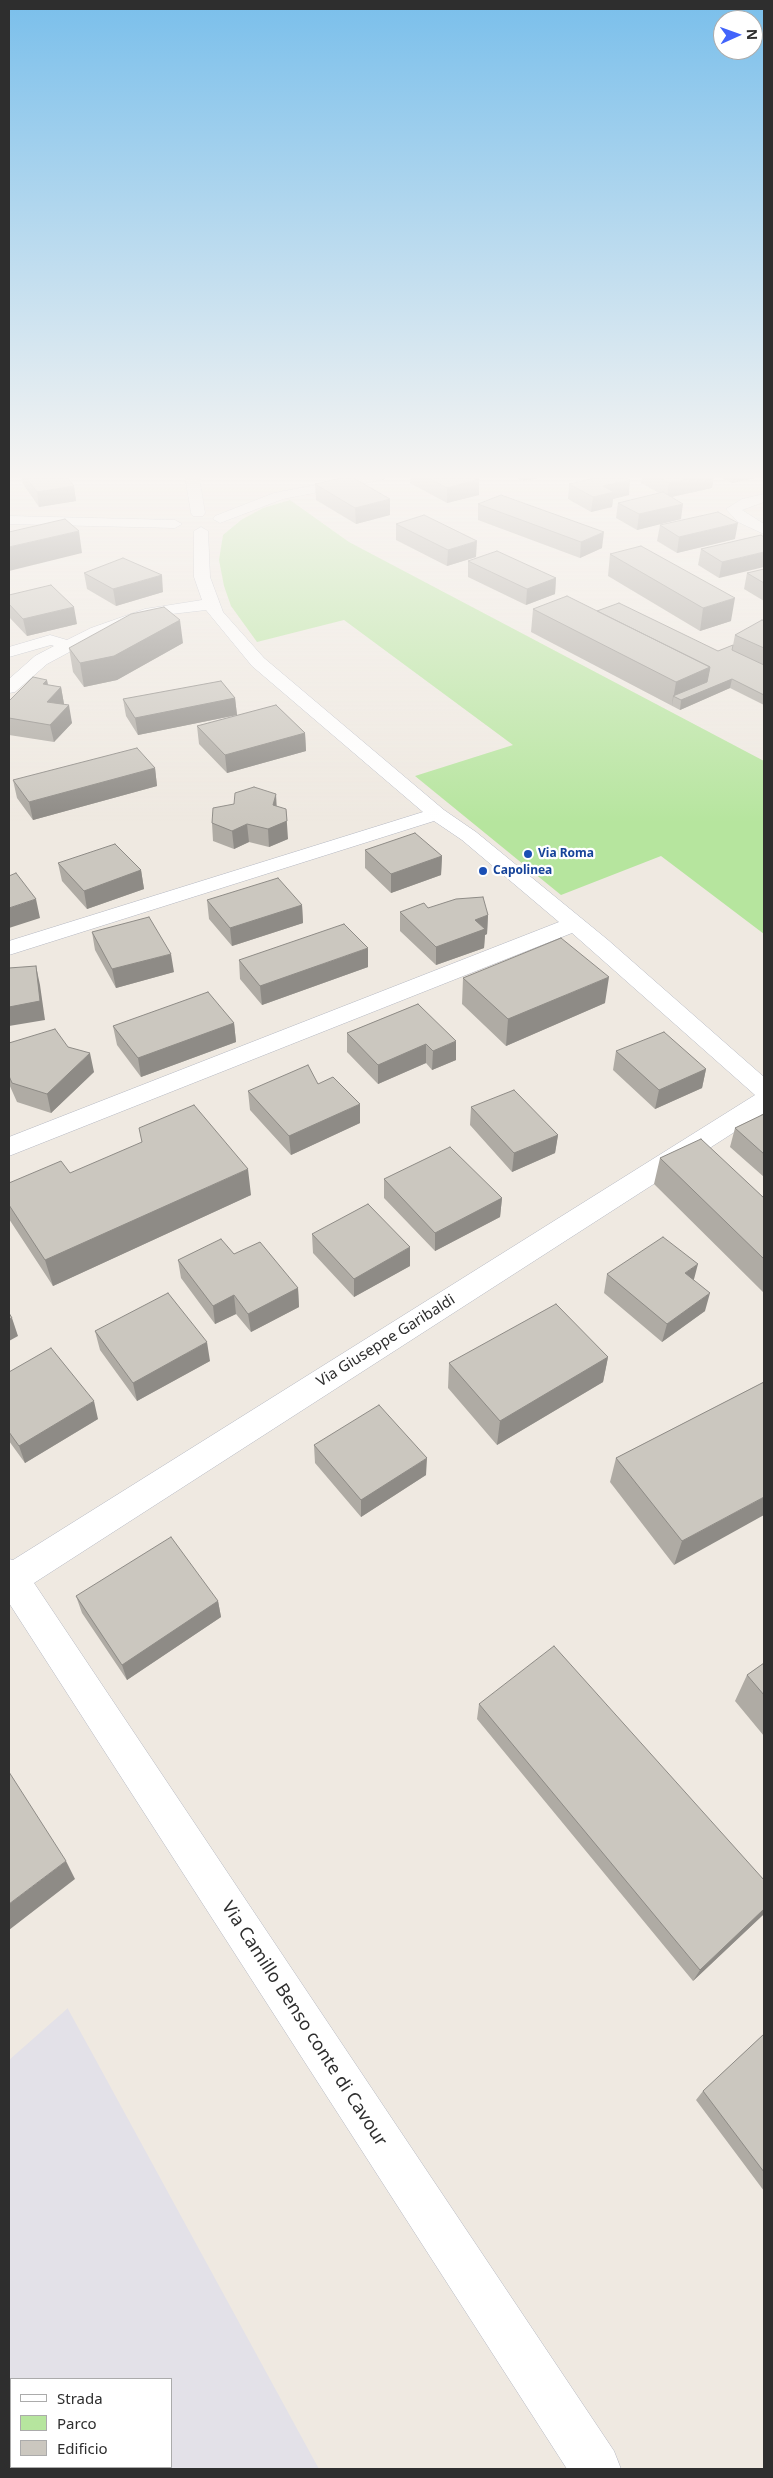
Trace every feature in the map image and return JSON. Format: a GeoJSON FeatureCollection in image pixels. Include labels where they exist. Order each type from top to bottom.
{"type":"FeatureCollection","features":[{"type":"Feature","properties":{"kind":"street"},"geometry":{"type":"LineString","coordinates":[[208,592],[215,613],[258,662],[437,814],[469,836],[574,924],[764,1090]]}},
{"type":"Feature","properties":{"kind":"street"},"geometry":{"type":"LineString","coordinates":[[9,688],[41,660],[97,631],[151,612],[212,604]]}},
{"type":"Feature","properties":{"kind":"street"},"geometry":{"type":"LineString","coordinates":[[9,652],[50,640],[63,644],[58,652]]}},
{"type":"Feature","properties":{"kind":"street"},"geometry":{"type":"LineString","coordinates":[[9,948],[437,814]]}},
{"type":"Feature","properties":{"kind":"street"},"geometry":{"type":"LineString","coordinates":[[9,1147],[574,924]]}},
{"type":"Feature","properties":{"kind":"street","name":"Via Giuseppe Garibaldi"},"geometry":{"type":"LineString","coordinates":[[10,1578],[764,1101]]}},
{"type":"Feature","properties":{"kind":"street","name":"Via Camillo Benso conte di Cavour"},"geometry":{"type":"LineString","coordinates":[[10,1578],[596,2469]]}},
{"type":"Feature","properties":{"kind":"shaded area"},"geometry":{"type":"Polygon","coordinates":[[[68,2008],[319,2469],[9,2469],[9,2060],[68,2008]]]}},
{"type":"Feature","properties":{"kind":"green space"},"geometry":{"type":"Polygon","coordinates":[[[226,592],[443,592],[764,761],[764,934],[661,856],[561,895],[415,776],[513,745],[344,620],[257,642],[231,606],[226,592]]]}},
{"type":"Feature","properties":{"kind":"building"},"geometry":{"type":"Polygon","coordinates":[[[23,592],[58,592],[74,607],[23,619],[9,604],[9,595],[23,592]]]}},
{"type":"Feature","properties":{"kind":"building"},"geometry":{"type":"Polygon","coordinates":[[[675,592],[724,592],[735,598],[703,608],[675,592]]]}},
{"type":"Feature","properties":{"kind":"building"},"geometry":{"type":"Polygon","coordinates":[[[567,596],[710,667],[676,682],[533,609],[567,596]]]}},
{"type":"Feature","properties":{"kind":"building"},"geometry":{"type":"Polygon","coordinates":[[[619,603],[718,651],[733,645],[732,650],[764,665],[764,695],[732,679],[681,700],[673,696],[707,682],[710,667],[597,611],[619,603]]]}},
{"type":"Feature","properties":{"kind":"building"},"geometry":{"type":"Polygon","coordinates":[[[164,607],[180,620],[114,656],[80,663],[69,648],[131,614],[164,607]]]}},
{"type":"Feature","properties":{"kind":"building"},"geometry":{"type":"Polygon","coordinates":[[[762,620],[764,621],[764,648],[735,635],[762,620]]]}},
{"type":"Feature","properties":{"kind":"building"},"geometry":{"type":"Polygon","coordinates":[[[33,677],[47,680],[43,684],[61,687],[47,702],[69,705],[50,725],[9,718],[9,701],[33,677]]]}},
{"type":"Feature","properties":{"kind":"building"},"geometry":{"type":"Polygon","coordinates":[[[221,681],[235,698],[135,718],[123,699],[221,681]]]}},
{"type":"Feature","properties":{"kind":"building"},"geometry":{"type":"Polygon","coordinates":[[[276,705],[305,733],[225,755],[197,726],[276,705]]]}},
{"type":"Feature","properties":{"kind":"building"},"geometry":{"type":"Polygon","coordinates":[[[137,748],[155,768],[29,802],[13,780],[137,748]]]}},
{"type":"Feature","properties":{"kind":"building"},"geometry":{"type":"Polygon","coordinates":[[[254,787],[276,794],[273,805],[286,809],[287,821],[268,829],[247,824],[232,831],[212,823],[213,808],[234,804],[235,793],[254,787]]]}},
{"type":"Feature","properties":{"kind":"building"},"geometry":{"type":"Polygon","coordinates":[[[415,833],[442,856],[391,874],[365,850],[415,833]]]}},
{"type":"Feature","properties":{"kind":"building"},"geometry":{"type":"Polygon","coordinates":[[[115,844],[141,870],[84,891],[58,863],[115,844]]]}},
{"type":"Feature","properties":{"kind":"building"},"geometry":{"type":"Polygon","coordinates":[[[16,873],[36,899],[9,908],[9,876],[16,873]]]}},
{"type":"Feature","properties":{"kind":"building"},"geometry":{"type":"Polygon","coordinates":[[[278,878],[302,905],[230,928],[207,900],[278,878]]]}},
{"type":"Feature","properties":{"kind":"building"},"geometry":{"type":"Polygon","coordinates":[[[483,897],[488,915],[475,920],[485,929],[436,947],[400,912],[424,903],[428,908],[456,899],[483,897]]]}},
{"type":"Feature","properties":{"kind":"building"},"geometry":{"type":"Polygon","coordinates":[[[149,917],[171,954],[112,969],[92,932],[149,917]]]}},
{"type":"Feature","properties":{"kind":"building"},"geometry":{"type":"Polygon","coordinates":[[[344,924],[368,948],[260,986],[239,960],[344,924]]]}},
{"type":"Feature","properties":{"kind":"building"},"geometry":{"type":"Polygon","coordinates":[[[561,938],[609,977],[508,1019],[463,978],[561,938]]]}},
{"type":"Feature","properties":{"kind":"building"},"geometry":{"type":"Polygon","coordinates":[[[36,966],[40,1001],[9,1007],[9,968],[36,966]]]}},
{"type":"Feature","properties":{"kind":"building"},"geometry":{"type":"Polygon","coordinates":[[[208,992],[234,1023],[138,1058],[113,1026],[208,992]]]}},
{"type":"Feature","properties":{"kind":"building"},"geometry":{"type":"Polygon","coordinates":[[[418,1004],[456,1041],[433,1051],[426,1044],[378,1065],[347,1033],[418,1004]]]}},
{"type":"Feature","properties":{"kind":"building"},"geometry":{"type":"Polygon","coordinates":[[[55,1029],[68,1047],[90,1053],[47,1094],[12,1083],[9,1076],[9,1043],[55,1029]]]}},
{"type":"Feature","properties":{"kind":"building"},"geometry":{"type":"Polygon","coordinates":[[[664,1032],[706,1069],[659,1090],[616,1051],[664,1032]]]}},
{"type":"Feature","properties":{"kind":"building"},"geometry":{"type":"Polygon","coordinates":[[[308,1065],[318,1084],[333,1077],[360,1104],[289,1136],[248,1091],[308,1065]]]}},
{"type":"Feature","properties":{"kind":"building"},"geometry":{"type":"Polygon","coordinates":[[[514,1090],[558,1135],[514,1153],[471,1107],[514,1090]]]}},
{"type":"Feature","properties":{"kind":"building"},"geometry":{"type":"Polygon","coordinates":[[[194,1105],[248,1169],[45,1260],[9,1205],[9,1183],[61,1161],[70,1173],[142,1142],[139,1128],[194,1105]]]}},
{"type":"Feature","properties":{"kind":"building"},"geometry":{"type":"Polygon","coordinates":[[[764,1114],[764,1154],[735,1128],[764,1114]]]}},
{"type":"Feature","properties":{"kind":"building"},"geometry":{"type":"Polygon","coordinates":[[[701,1139],[764,1198],[764,1259],[660,1158],[701,1139]]]}},
{"type":"Feature","properties":{"kind":"building"},"geometry":{"type":"Polygon","coordinates":[[[450,1147],[502,1198],[435,1233],[384,1179],[450,1147]]]}},
{"type":"Feature","properties":{"kind":"building"},"geometry":{"type":"Polygon","coordinates":[[[368,1204],[410,1247],[354,1279],[312,1234],[368,1204]]]}},
{"type":"Feature","properties":{"kind":"building"},"geometry":{"type":"Polygon","coordinates":[[[663,1237],[698,1264],[685,1273],[710,1293],[667,1324],[607,1274],[663,1237]]]}},
{"type":"Feature","properties":{"kind":"building"},"geometry":{"type":"Polygon","coordinates":[[[221,1239],[234,1254],[260,1242],[298,1288],[248,1314],[234,1295],[213,1306],[178,1260],[221,1239]]]}},
{"type":"Feature","properties":{"kind":"building"},"geometry":{"type":"Polygon","coordinates":[[[168,1293],[207,1342],[133,1383],[95,1331],[168,1293]]]}},
{"type":"Feature","properties":{"kind":"building"},"geometry":{"type":"Polygon","coordinates":[[[556,1304],[608,1357],[500,1421],[449,1363],[556,1304]]]}},
{"type":"Feature","properties":{"kind":"building"},"geometry":{"type":"Polygon","coordinates":[[[51,1348],[94,1401],[19,1446],[9,1432],[9,1372],[51,1348]]]}},
{"type":"Feature","properties":{"kind":"building"},"geometry":{"type":"Polygon","coordinates":[[[764,1382],[764,1497],[682,1541],[616,1458],[764,1382]]]}},
{"type":"Feature","properties":{"kind":"building"},"geometry":{"type":"Polygon","coordinates":[[[379,1405],[427,1458],[361,1500],[314,1445],[379,1405]]]}},
{"type":"Feature","properties":{"kind":"building"},"geometry":{"type":"Polygon","coordinates":[[[171,1537],[218,1601],[122,1665],[76,1596],[171,1537]]]}},
{"type":"Feature","properties":{"kind":"building"},"geometry":{"type":"Polygon","coordinates":[[[554,1646],[764,1880],[764,1909],[700,1970],[479,1704],[554,1646]]]}},
{"type":"Feature","properties":{"kind":"building"},"geometry":{"type":"Polygon","coordinates":[[[764,1663],[764,1695],[747,1675],[764,1663]]]}},
{"type":"Feature","properties":{"kind":"building"},"geometry":{"type":"Polygon","coordinates":[[[9,1772],[66,1861],[9,1904],[9,1772]]]}},
{"type":"Feature","properties":{"kind":"building"},"geometry":{"type":"Polygon","coordinates":[[[764,2034],[764,2172],[703,2091],[764,2034]]]}},
{"type":"Feature","properties":{"kind":"place","name":"Via Roma"},"geometry":{"type":"Point","coordinates":[528,854]}},
{"type":"Feature","properties":{"kind":"place","name":"Capolinea"},"geometry":{"type":"Point","coordinates":[483,871]}}]}
